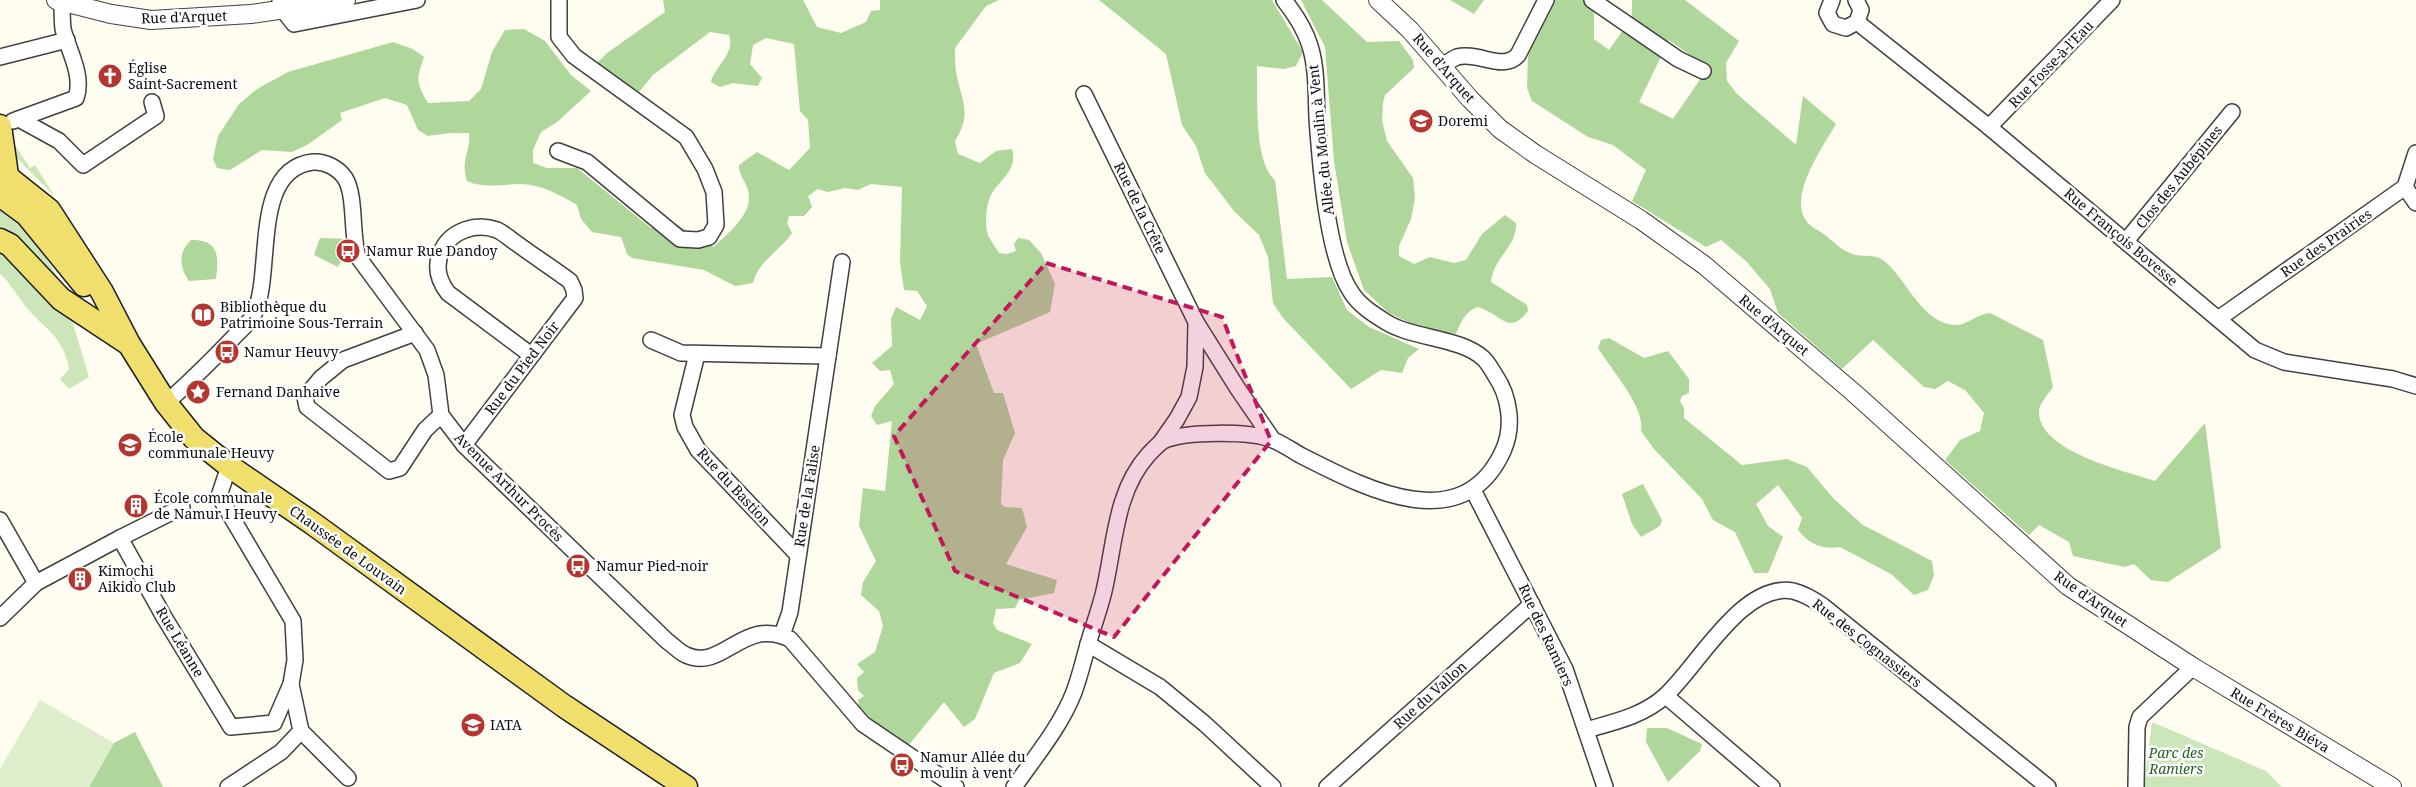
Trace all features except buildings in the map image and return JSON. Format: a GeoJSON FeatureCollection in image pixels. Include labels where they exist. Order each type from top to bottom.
{"type":"FeatureCollection","features":[{"type":"Feature","properties":{"kind":"main road"},"geometry":{"type":"LineString","coordinates":[[2,180],[6,123]]}},
{"type":"Feature","properties":{"kind":"main road","name":"Chaussée de Louvain"},"geometry":{"type":"LineString","coordinates":[[2,180],[49,210],[102,292],[129,344],[166,403],[194,438],[229,466],[312,523],[564,706],[683,785]]}},
{"type":"Feature","properties":{"kind":"main road"},"geometry":{"type":"LineString","coordinates":[[0,240],[10,245],[62,299],[129,344]]}},
{"type":"Feature","properties":{"kind":"street","name":"Rue d'Arquet"},"geometry":{"type":"LineString","coordinates":[[59,0],[111,14],[151,20],[282,5],[346,0]]}},
{"type":"Feature","properties":{"kind":"street"},"geometry":{"type":"LineString","coordinates":[[6,123],[76,98],[78,83],[63,28],[59,0]]}},
{"type":"Feature","properties":{"kind":"street"},"geometry":{"type":"LineString","coordinates":[[282,5],[294,24],[417,0]]}},
{"type":"Feature","properties":{"kind":"street"},"geometry":{"type":"LineString","coordinates":[[558,151],[587,162],[680,239],[698,240],[709,237],[716,225],[714,192],[705,169],[686,137],[574,56],[559,37],[559,0]]}},
{"type":"Feature","properties":{"kind":"street","name":"Allée du Moulin à Vent"},"geometry":{"type":"LineString","coordinates":[[1161,442],[1196,435],[1241,432],[1273,440],[1348,480],[1404,498],[1426,501],[1452,499],[1474,490],[1493,468],[1504,448],[1509,424],[1504,389],[1483,358],[1465,348],[1390,324],[1369,311],[1350,291],[1340,270],[1329,224],[1319,148],[1315,69],[1311,47],[1303,29],[1284,0]]}},
{"type":"Feature","properties":{"kind":"street","name":"Rue d'Arquet"},"geometry":{"type":"LineString","coordinates":[[1378,0],[1410,30],[1470,99],[1500,130],[1641,220],[1704,265],[1853,392],[2068,586],[2169,652]]}},
{"type":"Feature","properties":{"kind":"street"},"geometry":{"type":"LineString","coordinates":[[1443,66],[1454,58],[1463,56],[1480,56],[1502,62],[1513,61],[1518,55],[1546,0]]}},
{"type":"Feature","properties":{"kind":"street"},"geometry":{"type":"LineString","coordinates":[[1592,0],[1678,59],[1702,71]]}},
{"type":"Feature","properties":{"kind":"street"},"geometry":{"type":"LineString","coordinates":[[1831,0],[1827,13],[1834,24],[1846,28],[1857,22],[1861,10],[1856,0]]}},
{"type":"Feature","properties":{"kind":"street","name":"Rue Fosse-à-l'Eau"},"geometry":{"type":"LineString","coordinates":[[1990,127],[2112,0]]}},
{"type":"Feature","properties":{"kind":"street","name":"Rue François Bovesse"},"geometry":{"type":"LineString","coordinates":[[1857,22],[1990,127],[2255,350],[2284,362],[2393,379],[2416,386]]}},
{"type":"Feature","properties":{"kind":"street"},"geometry":{"type":"LineString","coordinates":[[0,56],[67,40]]}},
{"type":"Feature","properties":{"kind":"street","name":"Rue de la Crête"},"geometry":{"type":"LineString","coordinates":[[1084,94],[1196,322],[1273,440]]}},
{"type":"Feature","properties":{"kind":"street"},"geometry":{"type":"LineString","coordinates":[[6,123],[59,141],[83,165],[156,116],[152,102]]}},
{"type":"Feature","properties":{"kind":"street","name":"Clos des Aubépines"},"geometry":{"type":"LineString","coordinates":[[2126,241],[2232,112]]}},
{"type":"Feature","properties":{"kind":"street"},"geometry":{"type":"LineString","coordinates":[[2416,153],[2404,187],[2416,203]]}},
{"type":"Feature","properties":{"kind":"street","name":"Avenue Arthur Procès"},"geometry":{"type":"LineString","coordinates":[[166,403],[194,379],[254,316],[260,297],[268,218],[279,184],[291,170],[311,162],[322,162],[333,166],[346,179],[350,191],[354,244],[358,257],[415,333],[433,362],[441,415],[464,445],[667,641],[686,655],[702,659],[719,654],[743,638],[766,633],[782,635]]}},
{"type":"Feature","properties":{"kind":"street","name":"Rue des Prairies"},"geometry":{"type":"LineString","coordinates":[[2218,319],[2404,187]]}},
{"type":"Feature","properties":{"kind":"street","name":"Rue du Pied Noir"},"geometry":{"type":"LineString","coordinates":[[464,445],[575,298],[570,281],[497,230],[480,228],[462,229],[447,241],[440,253],[439,282],[448,293],[531,355]]}},
{"type":"Feature","properties":{"kind":"street","name":"Rue de la Falise"},"geometry":{"type":"LineString","coordinates":[[782,635],[790,612],[842,262]]}},
{"type":"Feature","properties":{"kind":"street","name":"Rue de la Crête"},"geometry":{"type":"LineString","coordinates":[[1161,442],[1189,397],[1196,367],[1196,322]]}},
{"type":"Feature","properties":{"kind":"street"},"geometry":{"type":"LineString","coordinates":[[415,333],[343,360],[321,378],[305,397],[307,407],[389,471],[400,468],[425,430],[441,415]]}},
{"type":"Feature","properties":{"kind":"street"},"geometry":{"type":"LineString","coordinates":[[651,340],[681,354],[828,356]]}},
{"type":"Feature","properties":{"kind":"street","name":"Rue du Bastion"},"geometry":{"type":"LineString","coordinates":[[697,354],[682,415],[685,427],[698,450],[798,555]]}},
{"type":"Feature","properties":{"kind":"street"},"geometry":{"type":"LineString","coordinates":[[1014,787],[1062,716],[1074,693],[1104,594],[1119,511],[1131,476],[1161,442]]}},
{"type":"Feature","properties":{"kind":"street"},"geometry":{"type":"LineString","coordinates":[[229,466],[219,496],[293,620],[295,660],[291,684],[300,731],[348,778]]}},
{"type":"Feature","properties":{"kind":"street","name":"Rue des Ramiers"},"geometry":{"type":"LineString","coordinates":[[1474,490],[1566,669],[1605,787]]}},
{"type":"Feature","properties":{"kind":"street"},"geometry":{"type":"LineString","coordinates":[[0,618],[36,583],[182,507]]}},
{"type":"Feature","properties":{"kind":"street"},"geometry":{"type":"LineString","coordinates":[[0,520],[36,583]]}},
{"type":"Feature","properties":{"kind":"street","name":"Rue Léanne"},"geometry":{"type":"LineString","coordinates":[[120,538],[164,617],[231,727],[274,724],[291,684]]}},
{"type":"Feature","properties":{"kind":"street","name":"Rue des Cognassiers"},"geometry":{"type":"LineString","coordinates":[[1586,730],[1647,711],[1666,696],[1740,611],[1755,599],[1772,592],[1791,591],[1806,595],[1823,606],[2048,787]]}},
{"type":"Feature","properties":{"kind":"street","name":"Rue du Vallon"},"geometry":{"type":"LineString","coordinates":[[1327,787],[1532,604]]}},
{"type":"Feature","properties":{"kind":"street"},"geometry":{"type":"LineString","coordinates":[[782,635],[790,639],[863,724],[956,787]]}},
{"type":"Feature","properties":{"kind":"street"},"geometry":{"type":"LineString","coordinates":[[1088,644],[1160,687],[1205,724],[1273,787]]}},
{"type":"Feature","properties":{"kind":"street","name":"Rue Frères Biéva"},"geometry":{"type":"LineString","coordinates":[[2169,652],[2392,787]]}},
{"type":"Feature","properties":{"kind":"street"},"geometry":{"type":"LineString","coordinates":[[2136,787],[2137,727],[2140,717],[2193,667]]}},
{"type":"Feature","properties":{"kind":"street"},"geometry":{"type":"LineString","coordinates":[[1666,696],[1772,787]]}},
{"type":"Feature","properties":{"kind":"street"},"geometry":{"type":"LineString","coordinates":[[228,787],[281,752],[300,731]]}},
{"type":"Feature","properties":{"kind":"highlighted area"},"geometry":{"type":"Polygon","coordinates":[[[1046,263],[1222,317],[1271,441],[1114,637],[955,571],[894,436],[1046,263]]]}},
{"type":"Feature","properties":{"kind":"green space"},"geometry":{"type":"Polygon","coordinates":[[[663,0],[803,0],[817,27],[841,33],[866,22],[871,11],[880,10],[880,0],[999,0],[986,6],[955,48],[956,72],[965,114],[955,141],[958,154],[980,163],[996,151],[1012,149],[1013,162],[1011,168],[992,193],[988,202],[987,232],[999,253],[1007,254],[1016,251],[1014,244],[1018,238],[1029,240],[1041,253],[1055,284],[1050,312],[976,344],[994,393],[1003,393],[1015,433],[1003,460],[1001,504],[1005,507],[1022,508],[1027,527],[1006,564],[1057,580],[1054,593],[1019,600],[1015,608],[996,609],[993,623],[997,630],[1032,644],[1020,663],[994,673],[975,719],[964,727],[944,702],[908,746],[859,710],[858,700],[864,696],[858,690],[857,678],[864,672],[857,664],[875,652],[883,626],[879,611],[861,595],[863,582],[876,561],[859,526],[863,488],[885,491],[892,421],[877,425],[871,416],[875,406],[894,384],[890,370],[880,371],[872,363],[892,346],[891,319],[896,307],[920,320],[927,306],[917,291],[904,290],[900,262],[902,187],[871,184],[858,190],[845,188],[828,192],[818,189],[808,196],[812,207],[804,216],[789,216],[787,223],[792,233],[764,262],[753,283],[735,286],[704,270],[632,258],[627,254],[621,237],[592,232],[581,219],[577,205],[550,191],[528,184],[480,185],[467,181],[465,161],[469,146],[469,133],[428,136],[418,130],[407,105],[385,98],[340,113],[342,120],[307,145],[292,152],[262,150],[230,170],[217,168],[213,159],[218,136],[239,104],[257,89],[288,72],[393,42],[413,49],[424,57],[418,81],[428,103],[469,101],[481,89],[492,52],[505,30],[524,29],[545,41],[571,75],[591,91],[557,122],[541,132],[533,150],[533,163],[547,168],[577,168],[651,228],[673,222],[714,247],[739,222],[748,207],[748,190],[739,165],[757,152],[789,170],[810,148],[808,120],[800,111],[794,44],[766,38],[753,45],[750,64],[762,78],[758,86],[733,83],[720,87],[711,82],[730,48],[730,42],[729,35],[710,32],[653,75],[639,92],[594,66],[607,53],[665,12],[663,0]]]}},
{"type":"Feature","properties":{"kind":"green space"},"geometry":{"type":"Polygon","coordinates":[[[1099,0],[1272,0],[1303,52],[1296,66],[1283,69],[1257,66],[1257,110],[1260,143],[1263,159],[1268,171],[1275,180],[1287,279],[1332,277],[1347,310],[1369,327],[1419,349],[1408,358],[1402,373],[1381,370],[1351,389],[1283,318],[1273,303],[1268,257],[1259,235],[1234,211],[1205,173],[1196,146],[1182,125],[1166,54],[1099,0]]]}},
{"type":"Feature","properties":{"kind":"green space"},"geometry":{"type":"Polygon","coordinates":[[[1301,0],[1322,0],[1367,42],[1399,41],[1413,60],[1414,68],[1385,95],[1383,103],[1382,120],[1387,141],[1413,178],[1415,198],[1411,219],[1399,246],[1399,256],[1414,264],[1430,257],[1454,263],[1466,260],[1482,234],[1505,215],[1516,223],[1515,231],[1513,239],[1496,266],[1491,282],[1527,305],[1528,311],[1521,318],[1510,323],[1478,307],[1467,314],[1456,334],[1421,328],[1389,313],[1364,290],[1347,242],[1334,161],[1325,47],[1301,0]]]}},
{"type":"Feature","properties":{"kind":"green space"},"geometry":{"type":"Polygon","coordinates":[[[1450,0],[1484,0],[1474,14],[1450,0]]]}},
{"type":"Feature","properties":{"kind":"green space"},"geometry":{"type":"Polygon","coordinates":[[[1552,0],[1594,0],[1594,39],[1609,50],[1632,17],[1632,0],[1685,0],[1739,41],[1726,63],[1727,81],[1737,94],[1796,145],[1803,96],[1836,124],[1816,158],[1804,186],[1801,199],[1802,211],[1809,224],[1847,252],[1883,260],[1934,318],[1945,323],[1958,325],[1990,313],[2043,340],[2053,387],[2039,410],[2042,424],[2052,437],[2066,448],[2085,457],[2155,481],[2205,423],[2221,548],[2168,582],[2151,580],[2134,564],[2125,567],[2073,556],[2069,542],[2039,525],[2029,535],[1945,460],[1960,440],[1980,431],[1984,413],[1965,390],[1948,381],[1935,389],[1924,387],[1873,340],[1842,369],[1778,313],[1770,289],[1746,261],[1721,240],[1706,247],[1632,201],[1646,170],[1613,145],[1588,137],[1532,101],[1527,88],[1528,55],[1534,29],[1552,0]],[[1669,40],[1639,102],[1673,119],[1708,68],[1669,40]]]}},
{"type":"Feature","properties":{"kind":"green space"},"geometry":{"type":"Polygon","coordinates":[[[13,142],[30,168],[35,165],[55,197],[15,156],[13,142]]]}},
{"type":"Feature","properties":{"kind":"green space"},"geometry":{"type":"Polygon","coordinates":[[[0,208],[31,235],[71,297],[0,234],[0,208]]]}},
{"type":"Feature","properties":{"kind":"green space"},"geometry":{"type":"Polygon","coordinates":[[[320,238],[347,239],[350,245],[338,267],[314,255],[320,238]]]}},
{"type":"Feature","properties":{"kind":"green space"},"geometry":{"type":"Polygon","coordinates":[[[191,240],[200,240],[212,246],[217,257],[216,279],[189,281],[183,270],[181,260],[184,250],[191,240]]]}},
{"type":"Feature","properties":{"kind":"green space"},"geometry":{"type":"Polygon","coordinates":[[[0,248],[70,314],[89,377],[69,389],[60,379],[69,369],[63,349],[53,334],[26,307],[0,274],[0,248]]]}},
{"type":"Feature","properties":{"kind":"green space"},"geometry":{"type":"Polygon","coordinates":[[[1609,338],[1644,358],[1668,351],[1689,379],[1689,393],[1682,396],[1680,401],[1684,408],[1684,418],[1742,465],[1787,459],[1807,467],[1834,499],[1863,525],[1932,561],[1934,575],[1928,590],[1914,595],[1891,574],[1840,547],[1827,548],[1811,542],[1798,530],[1802,518],[1778,485],[1756,504],[1768,526],[1783,537],[1768,573],[1754,573],[1735,532],[1713,520],[1702,499],[1654,449],[1641,431],[1641,422],[1633,400],[1598,348],[1601,340],[1609,338]]]}},
{"type":"Feature","properties":{"kind":"green space"},"geometry":{"type":"Polygon","coordinates":[[[1643,484],[1662,520],[1660,526],[1641,537],[1632,524],[1622,494],[1643,484]]]}},
{"type":"Feature","properties":{"kind":"green space"},"geometry":{"type":"Polygon","coordinates":[[[40,700],[114,743],[89,787],[0,787],[0,769],[40,700]]]}},
{"type":"Feature","properties":{"kind":"green space","name":"Parc des Ramiers"},"geometry":{"type":"Polygon","coordinates":[[[2152,722],[2266,771],[2282,787],[2144,787],[2152,722]]]}},
{"type":"Feature","properties":{"kind":"green space"},"geometry":{"type":"Polygon","coordinates":[[[1647,728],[1667,728],[1702,744],[1700,751],[1668,782],[1646,742],[1647,728]]]}},
{"type":"Feature","properties":{"kind":"green space"},"geometry":{"type":"Polygon","coordinates":[[[135,732],[163,787],[89,787],[114,743],[135,732]]]}},
{"type":"Feature","properties":{"kind":"place","name":"Église Saint-Sacrement"},"geometry":{"type":"Point","coordinates":[110,76]}},
{"type":"Feature","properties":{"kind":"place","name":"Doremi"},"geometry":{"type":"Point","coordinates":[1421,121]}},
{"type":"Feature","properties":{"kind":"place","name":"Namur Rue Dandoy"},"geometry":{"type":"Point","coordinates":[348,251]}},
{"type":"Feature","properties":{"kind":"place","name":"Bibliothèque du Patrimoine Sous-Terrain"},"geometry":{"type":"Point","coordinates":[203,315]}},
{"type":"Feature","properties":{"kind":"place","name":"Namur Heuvy"},"geometry":{"type":"Point","coordinates":[227,352]}},
{"type":"Feature","properties":{"kind":"place","name":"Fernand Danhaive"},"geometry":{"type":"Point","coordinates":[198,392]}},
{"type":"Feature","properties":{"kind":"place","name":"École communale Heuvy"},"geometry":{"type":"Point","coordinates":[130,445]}},
{"type":"Feature","properties":{"kind":"place","name":"École communale de Namur I Heuvy"},"geometry":{"type":"Point","coordinates":[136,506]}},
{"type":"Feature","properties":{"kind":"place","name":"Namur Pied-noir"},"geometry":{"type":"Point","coordinates":[578,566]}},
{"type":"Feature","properties":{"kind":"place","name":"Kimochi Aikido Club"},"geometry":{"type":"Point","coordinates":[80,579]}},
{"type":"Feature","properties":{"kind":"place","name":"IATA"},"geometry":{"type":"Point","coordinates":[473,725]}},
{"type":"Feature","properties":{"kind":"place","name":"Namur Allée du moulin à vent"},"geometry":{"type":"Point","coordinates":[902,765]}}]}
